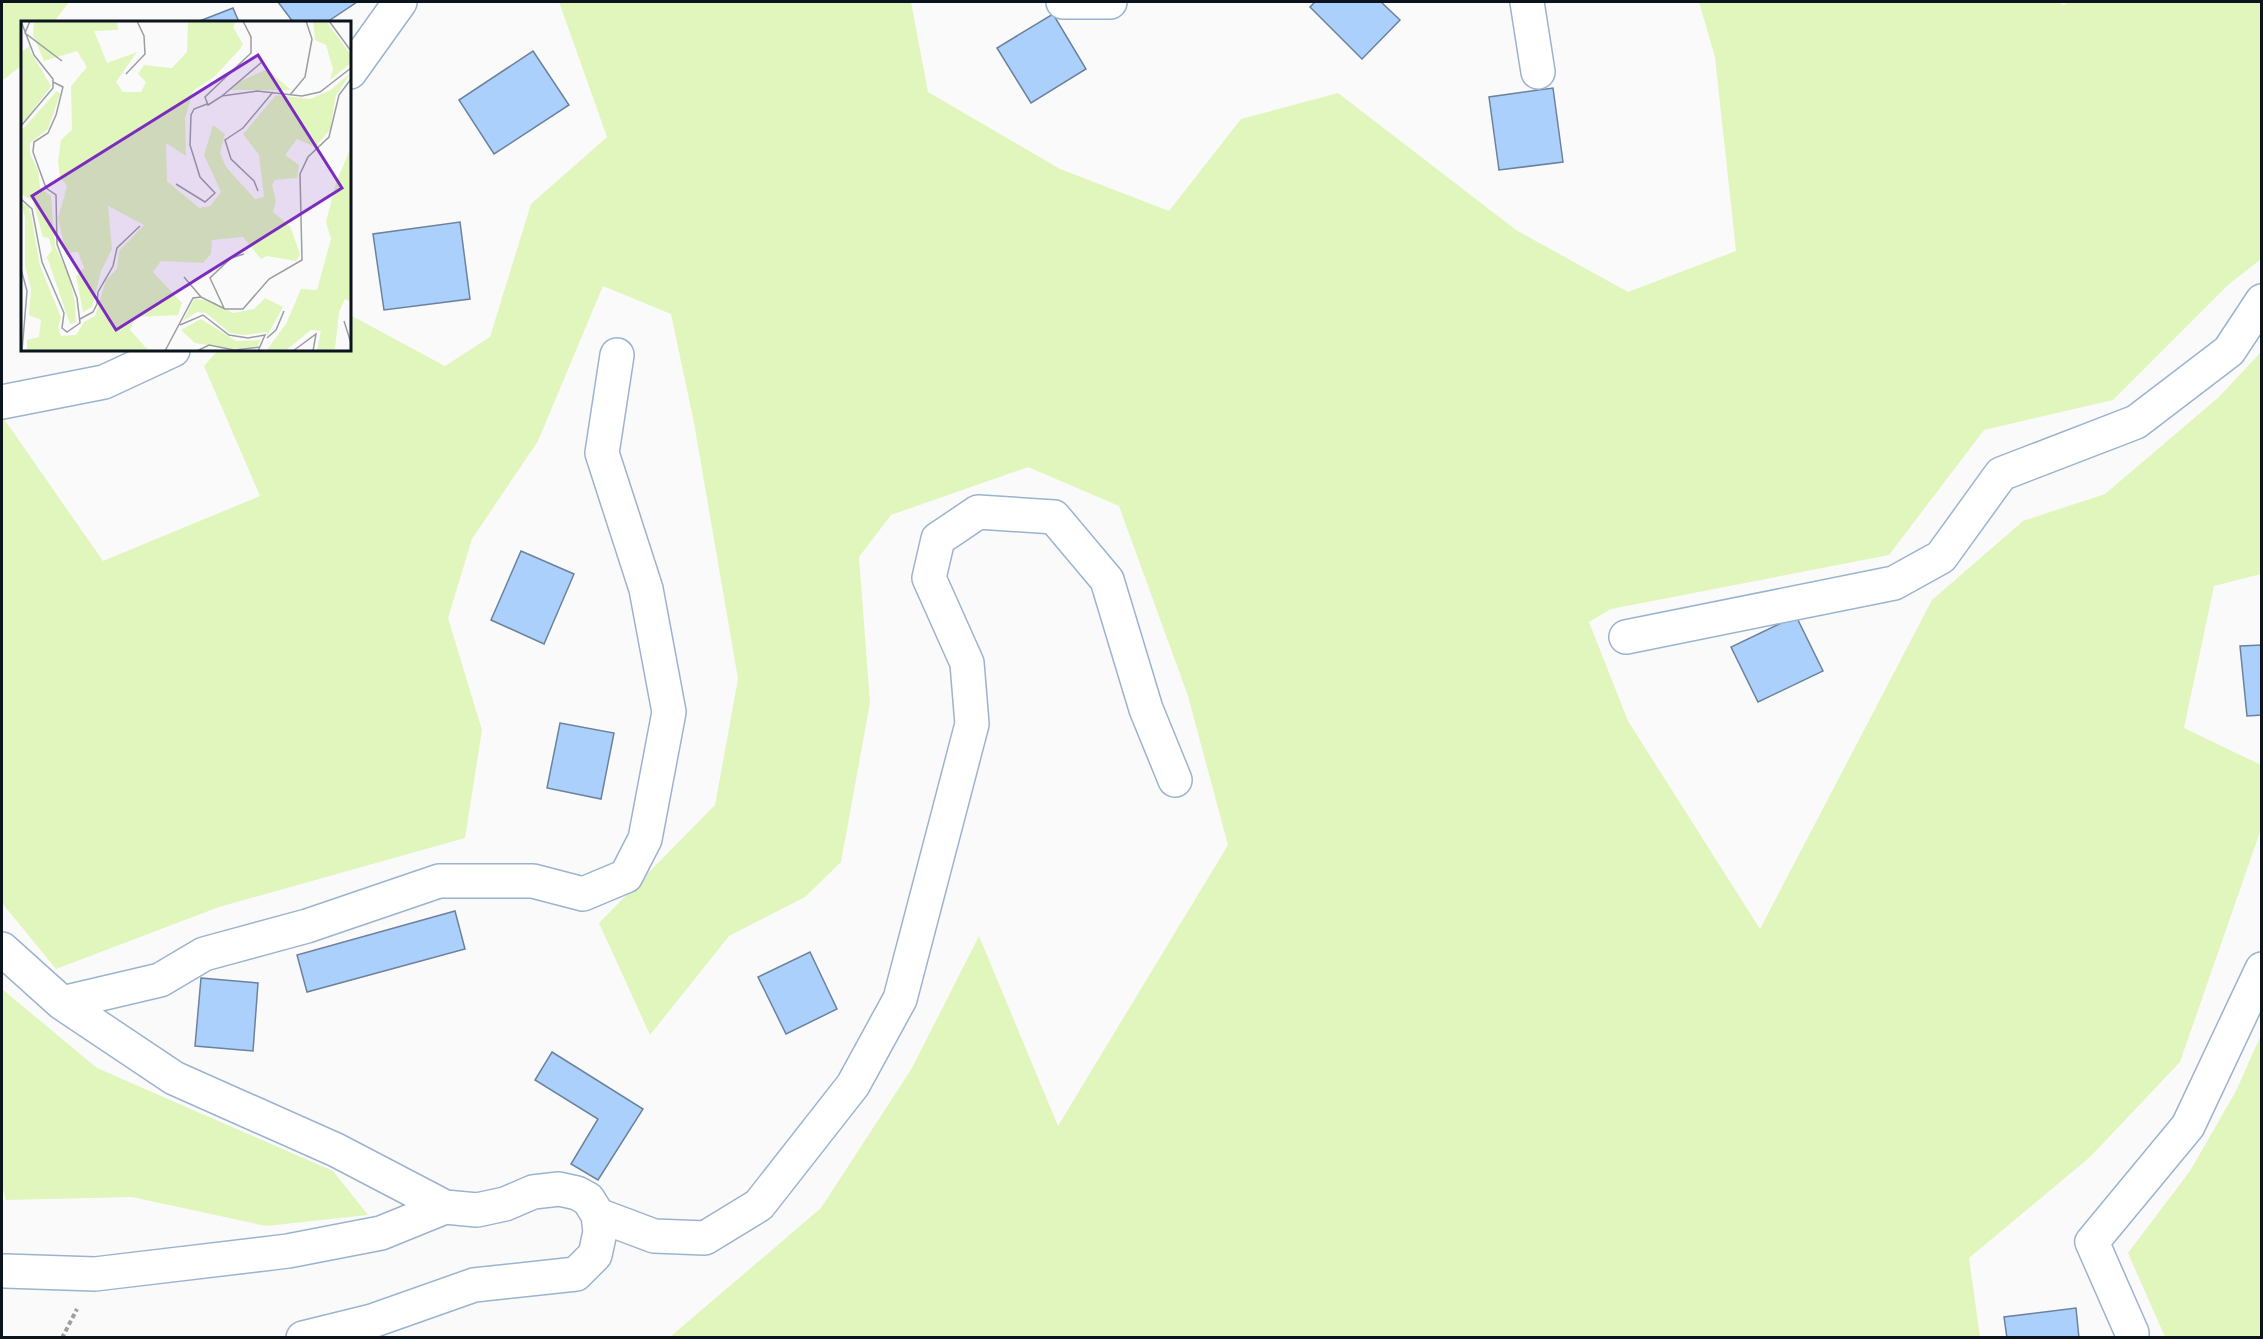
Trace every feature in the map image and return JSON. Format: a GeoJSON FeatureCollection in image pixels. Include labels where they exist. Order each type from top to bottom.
{"type":"FeatureCollection","features":[{"type":"Feature","properties":{"kind":"street"},"geometry":{"type":"LineString","coordinates":[[351,71],[400,2]]}},
{"type":"Feature","properties":{"kind":"street"},"geometry":{"type":"LineString","coordinates":[[1063,2],[1110,2]]}},
{"type":"Feature","properties":{"kind":"street"},"geometry":{"type":"LineString","coordinates":[[1527,2],[1538,72]]}},
{"type":"Feature","properties":{"kind":"street"},"geometry":{"type":"LineString","coordinates":[[1626,637],[1894,583],[1941,557],[2001,474],[2136,422],[2229,351],[2262,301]]}},
{"type":"Feature","properties":{"kind":"street"},"geometry":{"type":"LineString","coordinates":[[2,402],[104,382],[171,351]]}},
{"type":"Feature","properties":{"kind":"street"},"geometry":{"type":"LineString","coordinates":[[62,1003],[160,980],[204,954],[307,926],[439,881],[533,881],[583,894],[626,876],[645,839],[669,712],[646,590],[602,453],[617,355]]}},
{"type":"Feature","properties":{"kind":"street"},"geometry":{"type":"LineString","coordinates":[[598,1215],[654,1236],[705,1238],[759,1205],[854,1085],[900,999],[972,724],[967,663],[929,578],[938,539],[978,512],[1053,517],[1107,580],[1146,709],[1175,780]]}},
{"type":"Feature","properties":{"kind":"street"},"geometry":{"type":"LineString","coordinates":[[2,949],[62,1003],[174,1078],[336,1150],[445,1207],[477,1210],[505,1204],[533,1192],[560,1190],[588,1199],[598,1215],[600,1232],[595,1255],[576,1274],[474,1285],[372,1321],[303,1338]]}},
{"type":"Feature","properties":{"kind":"street"},"geometry":{"type":"LineString","coordinates":[[2132,1338],[2092,1242],[2188,1126],[2262,969]]}},
{"type":"Feature","properties":{"kind":"street"},"geometry":{"type":"LineString","coordinates":[[5,1271],[95,1274],[288,1251],[381,1233],[445,1207]]}},
{"type":"Feature","properties":{"kind":"green space"},"geometry":{"type":"Polygon","coordinates":[[[2,2],[69,2],[55,21],[21,21],[21,66],[2,81],[2,2]]]}},
{"type":"Feature","properties":{"kind":"green space"},"geometry":{"type":"Polygon","coordinates":[[[559,2],[911,2],[928,92],[1060,169],[1169,211],[1241,119],[1338,93],[1516,230],[1628,292],[1736,251],[1715,57],[1699,2],[2056,2],[2064,5],[2068,2],[2261,2],[2261,259],[2228,285],[2113,400],[1984,430],[1889,555],[1611,609],[1589,622],[1628,721],[1760,929],[1932,600],[2023,521],[2105,494],[2219,397],[2261,352],[2261,574],[2214,586],[2184,728],[2261,765],[2261,829],[2180,1062],[2090,1157],[1969,1258],[1980,1337],[670,1337],[821,1208],[912,1068],[979,936],[1058,1126],[1228,845],[1188,696],[1119,506],[1028,467],[891,515],[859,557],[870,703],[841,862],[805,897],[729,936],[650,1035],[599,923],[715,805],[738,679],[694,423],[671,314],[603,286],[538,441],[472,539],[448,618],[482,730],[465,838],[219,907],[56,969],[2,903],[2,421],[4,419],[103,561],[260,496],[204,366],[217,351],[351,351],[351,316],[445,366],[490,337],[531,204],[607,137],[559,2]]]}},
{"type":"Feature","properties":{"kind":"green space"},"geometry":{"type":"Polygon","coordinates":[[[2,989],[97,1068],[333,1171],[368,1215],[266,1226],[132,1197],[6,1200],[2,1186],[2,989]]]}},
{"type":"Feature","properties":{"kind":"green space"},"geometry":{"type":"Polygon","coordinates":[[[2261,1035],[2261,1337],[2165,1337],[2128,1253],[2190,1171],[2236,1091],[2261,1035]]]}},
{"type":"Feature","properties":{"kind":"building"},"geometry":{"type":"Polygon","coordinates":[[[278,2],[357,2],[328,21],[292,21],[278,2]]]}},
{"type":"Feature","properties":{"kind":"building"},"geometry":{"type":"Polygon","coordinates":[[[1315,2],[1381,2],[1400,20],[1362,59],[1310,7],[1315,2]]]}},
{"type":"Feature","properties":{"kind":"building"},"geometry":{"type":"Polygon","coordinates":[[[233,8],[239,21],[200,21],[233,8]]]}},
{"type":"Feature","properties":{"kind":"building"},"geometry":{"type":"Polygon","coordinates":[[[1053,14],[1086,69],[1031,103],[997,48],[1053,14]]]}},
{"type":"Feature","properties":{"kind":"building"},"geometry":{"type":"Polygon","coordinates":[[[533,51],[569,105],[494,154],[459,100],[533,51]]]}},
{"type":"Feature","properties":{"kind":"building"},"geometry":{"type":"Polygon","coordinates":[[[1553,88],[1563,162],[1499,170],[1489,97],[1553,88]]]}},
{"type":"Feature","properties":{"kind":"building"},"geometry":{"type":"Polygon","coordinates":[[[460,222],[470,299],[384,310],[373,234],[460,222]]]}},
{"type":"Feature","properties":{"kind":"building"},"geometry":{"type":"Polygon","coordinates":[[[521,551],[574,574],[544,644],[491,620],[521,551]]]}},
{"type":"Feature","properties":{"kind":"building"},"geometry":{"type":"Polygon","coordinates":[[[1796,616],[1823,671],[1758,702],[1731,647],[1796,616]]]}},
{"type":"Feature","properties":{"kind":"building"},"geometry":{"type":"Polygon","coordinates":[[[2262,645],[2262,715],[2247,716],[2240,646],[2262,645]]]}},
{"type":"Feature","properties":{"kind":"building"},"geometry":{"type":"Polygon","coordinates":[[[560,723],[614,733],[601,799],[547,788],[560,723]]]}},
{"type":"Feature","properties":{"kind":"building"},"geometry":{"type":"Polygon","coordinates":[[[455,911],[465,949],[307,992],[297,955],[455,911]]]}},
{"type":"Feature","properties":{"kind":"building"},"geometry":{"type":"Polygon","coordinates":[[[810,952],[837,1009],[786,1034],[758,977],[810,952]]]}},
{"type":"Feature","properties":{"kind":"building"},"geometry":{"type":"Polygon","coordinates":[[[201,978],[258,983],[253,1051],[195,1046],[201,978]]]}},
{"type":"Feature","properties":{"kind":"building"},"geometry":{"type":"Polygon","coordinates":[[[552,1052],[643,1109],[598,1180],[571,1164],[598,1119],[535,1080],[552,1052]]]}},
{"type":"Feature","properties":{"kind":"building"},"geometry":{"type":"Polygon","coordinates":[[[2076,1308],[2079,1338],[2007,1338],[2004,1317],[2076,1308]]]}}]}
